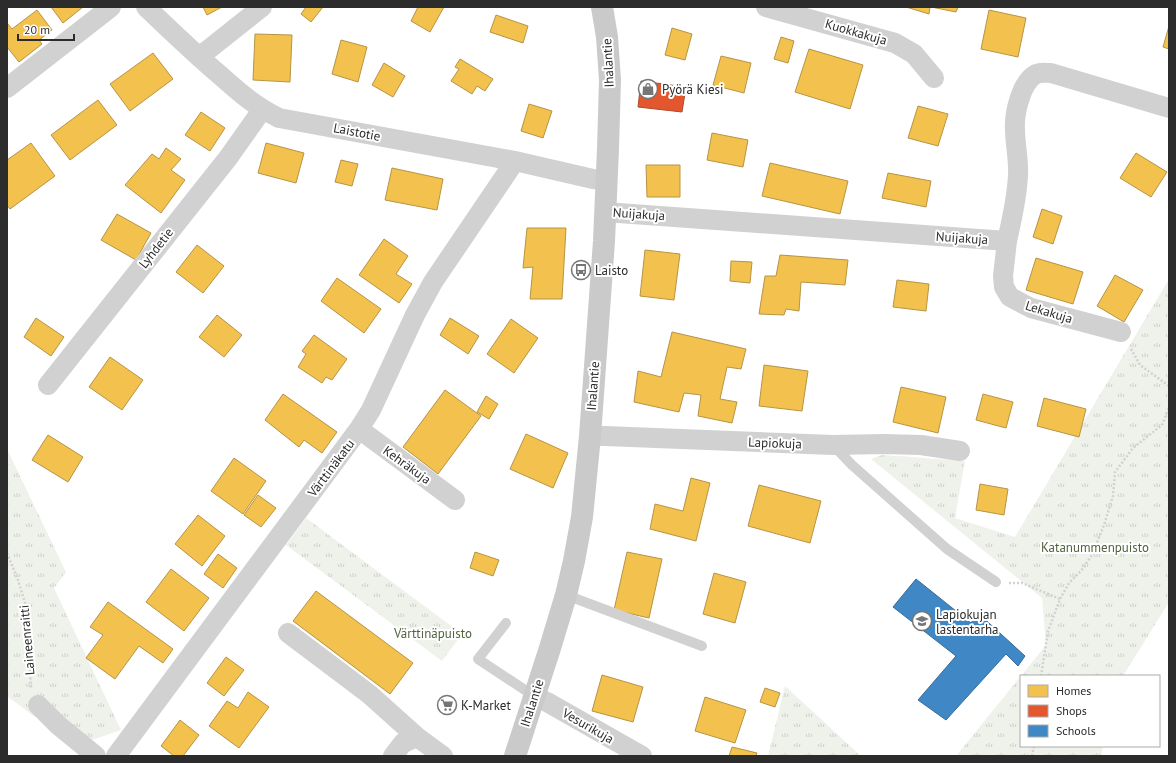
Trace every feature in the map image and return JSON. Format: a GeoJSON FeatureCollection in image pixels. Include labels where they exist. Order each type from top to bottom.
{"type":"FeatureCollection","features":[{"type":"Feature","properties":{"kind":"street"},"geometry":{"type":"LineString","coordinates":[[7,88],[111,7]]}},
{"type":"Feature","properties":{"kind":"street","name":"Laistotie"},"geometry":{"type":"LineString","coordinates":[[146,7],[199,57],[248,99],[262,110],[279,118],[515,161],[593,179],[607,180]]}},
{"type":"Feature","properties":{"kind":"street"},"geometry":{"type":"LineString","coordinates":[[199,57],[262,7]]}},
{"type":"Feature","properties":{"kind":"street","name":"Ihalantie"},"geometry":{"type":"LineString","coordinates":[[515,756],[566,596],[582,517],[590,436],[607,180],[610,80],[607,37],[602,7]]}},
{"type":"Feature","properties":{"kind":"street","name":"Kuokkakuja"},"geometry":{"type":"LineString","coordinates":[[766,7],[895,43],[914,54],[934,78]]}},
{"type":"Feature","properties":{"kind":"street","name":"Nuijakuja"},"geometry":{"type":"LineString","coordinates":[[605,212],[1007,242],[1016,201],[1018,173],[1015,129],[1017,108],[1028,82],[1035,75],[1043,72],[1051,73],[1169,108]]}},
{"type":"Feature","properties":{"kind":"street","name":"Lyhdetie"},"geometry":{"type":"LineString","coordinates":[[48,385],[228,158],[262,110]]}},
{"type":"Feature","properties":{"kind":"street","name":"Värttinäkatu"},"geometry":{"type":"LineString","coordinates":[[116,756],[359,429],[371,410],[415,315],[433,282],[515,161]]}},
{"type":"Feature","properties":{"kind":"street","name":"Lekakuja"},"geometry":{"type":"LineString","coordinates":[[1007,242],[1002,276],[1004,287],[1010,297],[1031,308],[1122,332]]}},
{"type":"Feature","properties":{"kind":"street","name":"Kehräkuja"},"geometry":{"type":"LineString","coordinates":[[359,429],[455,500]]}},
{"type":"Feature","properties":{"kind":"street","name":"Lapiokuja"},"geometry":{"type":"LineString","coordinates":[[590,436],[833,445],[921,445],[960,451]]}},
{"type":"Feature","properties":{"kind":"street"},"geometry":{"type":"LineString","coordinates":[[288,633],[369,694],[418,737],[443,756]]}},
{"type":"Feature","properties":{"kind":"street","name":"Vesurikuja"},"geometry":{"type":"LineString","coordinates":[[534,696],[642,756]]}},
{"type":"Feature","properties":{"kind":"street"},"geometry":{"type":"LineString","coordinates":[[38,705],[58,725],[96,756]]}},
{"type":"Feature","properties":{"kind":"street"},"geometry":{"type":"LineString","coordinates":[[393,756],[403,743],[418,737]]}},
{"type":"Feature","properties":{"kind":"lane"},"geometry":{"type":"LineString","coordinates":[[833,445],[852,465],[947,549],[996,582]]}},
{"type":"Feature","properties":{"kind":"lane"},"geometry":{"type":"LineString","coordinates":[[566,596],[702,646]]}},
{"type":"Feature","properties":{"kind":"lane"},"geometry":{"type":"LineString","coordinates":[[506,623],[478,659],[534,696]]}},
{"type":"Feature","properties":{"kind":"path"},"geometry":{"type":"LineString","coordinates":[[1122,332],[1140,365],[1169,386]]}},
{"type":"Feature","properties":{"kind":"path"},"geometry":{"type":"LineString","coordinates":[[1041,675],[1048,631],[1060,599],[1069,583],[1081,571],[1092,556],[1113,496],[1115,472],[1133,448],[1162,425],[1169,407]]}},
{"type":"Feature","properties":{"kind":"path","name":"Laineenraitti"},"geometry":{"type":"LineString","coordinates":[[7,553],[18,580],[26,606],[31,688],[38,705]]}},
{"type":"Feature","properties":{"kind":"path"},"geometry":{"type":"LineString","coordinates":[[996,582],[1022,583],[1060,599]]}},
{"type":"Feature","properties":{"kind":"green space","name":"Katanummenpuisto"},"geometry":{"type":"Polygon","coordinates":[[[1169,279],[1169,602],[1124,675],[1022,675],[1046,645],[1042,598],[871,459],[882,455],[965,461],[955,518],[1015,537],[1169,279]]]}},
{"type":"Feature","properties":{"kind":"green space"},"geometry":{"type":"Polygon","coordinates":[[[7,449],[66,572],[54,588],[121,730],[92,740],[45,704],[35,717],[7,696],[7,449]]]}},
{"type":"Feature","properties":{"kind":"green space","name":"Värttinäpuisto"},"geometry":{"type":"Polygon","coordinates":[[[306,518],[462,634],[442,661],[286,545],[306,518]]]}},
{"type":"Feature","properties":{"kind":"green space","name":"Katanummenpuisto"},"geometry":{"type":"Polygon","coordinates":[[[1020,677],[1020,747],[1103,747],[1101,756],[956,756],[1020,677]]]}},
{"type":"Feature","properties":{"kind":"green space"},"geometry":{"type":"Polygon","coordinates":[[[785,686],[861,756],[768,756],[785,686]]]}},
{"type":"Feature","properties":{"kind":"building: Homes"},"geometry":{"type":"Polygon","coordinates":[[[51,7],[83,7],[63,23],[51,7]]]}},
{"type":"Feature","properties":{"kind":"building: Homes"},"geometry":{"type":"Polygon","coordinates":[[[203,7],[222,7],[207,15],[203,7]]]}},
{"type":"Feature","properties":{"kind":"building: Homes"},"geometry":{"type":"Polygon","coordinates":[[[306,7],[323,7],[311,22],[301,14],[306,7]]]}},
{"type":"Feature","properties":{"kind":"building: Homes"},"geometry":{"type":"Polygon","coordinates":[[[418,7],[444,7],[430,32],[411,21],[418,7]]]}},
{"type":"Feature","properties":{"kind":"building: Homes"},"geometry":{"type":"Polygon","coordinates":[[[906,7],[930,7],[929,14],[906,7]]]}},
{"type":"Feature","properties":{"kind":"building: Homes"},"geometry":{"type":"Polygon","coordinates":[[[931,7],[958,7],[956,12],[931,7]]]}},
{"type":"Feature","properties":{"kind":"building: Homes"},"geometry":{"type":"Polygon","coordinates":[[[37,10],[52,30],[39,40],[42,44],[19,62],[7,47],[7,23],[12,29],[37,10]]]}},
{"type":"Feature","properties":{"kind":"building: Homes"},"geometry":{"type":"Polygon","coordinates":[[[989,10],[1026,18],[1018,57],[981,49],[989,10]]]}},
{"type":"Feature","properties":{"kind":"building: Homes"},"geometry":{"type":"Polygon","coordinates":[[[496,15],[528,26],[523,43],[490,32],[496,15]]]}},
{"type":"Feature","properties":{"kind":"building: Homes"},"geometry":{"type":"Polygon","coordinates":[[[1169,26],[1169,49],[1163,47],[1169,26]]]}},
{"type":"Feature","properties":{"kind":"building: Homes"},"geometry":{"type":"Polygon","coordinates":[[[672,28],[692,34],[685,60],[665,55],[672,28]]]}},
{"type":"Feature","properties":{"kind":"building: Homes"},"geometry":{"type":"Polygon","coordinates":[[[255,34],[292,35],[290,82],[253,80],[255,34]]]}},
{"type":"Feature","properties":{"kind":"building: Homes"},"geometry":{"type":"Polygon","coordinates":[[[781,37],[794,41],[788,63],[774,59],[781,37]]]}},
{"type":"Feature","properties":{"kind":"building: Homes"},"geometry":{"type":"Polygon","coordinates":[[[341,40],[367,47],[358,82],[332,74],[341,40]]]}},
{"type":"Feature","properties":{"kind":"building: Homes"},"geometry":{"type":"Polygon","coordinates":[[[809,49],[863,65],[850,109],[795,92],[809,49]]]}},
{"type":"Feature","properties":{"kind":"building: Homes"},"geometry":{"type":"Polygon","coordinates":[[[153,53],[173,79],[130,111],[110,84],[153,53]]]}},
{"type":"Feature","properties":{"kind":"building: Homes"},"geometry":{"type":"Polygon","coordinates":[[[721,56],[751,63],[744,93],[713,85],[721,56]]]}},
{"type":"Feature","properties":{"kind":"building: Homes"},"geometry":{"type":"Polygon","coordinates":[[[460,59],[493,79],[485,91],[477,86],[472,94],[451,81],[459,69],[455,67],[460,59]]]}},
{"type":"Feature","properties":{"kind":"building: Homes"},"geometry":{"type":"Polygon","coordinates":[[[384,63],[405,76],[393,97],[372,85],[384,63]]]}},
{"type":"Feature","properties":{"kind":"building: Homes"},"geometry":{"type":"Polygon","coordinates":[[[98,100],[117,125],[70,160],[51,135],[98,100]]]}},
{"type":"Feature","properties":{"kind":"building: Homes"},"geometry":{"type":"Polygon","coordinates":[[[529,104],[552,111],[543,138],[521,131],[529,104]]]}},
{"type":"Feature","properties":{"kind":"building: Homes"},"geometry":{"type":"Polygon","coordinates":[[[918,106],[948,114],[938,146],[908,138],[918,106]]]}},
{"type":"Feature","properties":{"kind":"building: Homes"},"geometry":{"type":"Polygon","coordinates":[[[201,112],[225,128],[210,151],[185,135],[201,112]]]}},
{"type":"Feature","properties":{"kind":"building: Homes"},"geometry":{"type":"Polygon","coordinates":[[[712,133],[748,140],[743,167],[707,160],[712,133]]]}},
{"type":"Feature","properties":{"kind":"building: Homes"},"geometry":{"type":"Polygon","coordinates":[[[31,143],[55,176],[10,209],[7,205],[7,160],[31,143]]]}},
{"type":"Feature","properties":{"kind":"building: Homes"},"geometry":{"type":"Polygon","coordinates":[[[266,143],[304,153],[296,183],[258,173],[266,143]]]}},
{"type":"Feature","properties":{"kind":"building: Homes"},"geometry":{"type":"Polygon","coordinates":[[[166,148],[181,159],[171,170],[185,180],[161,213],[125,185],[152,154],[159,159],[166,148]]]}},
{"type":"Feature","properties":{"kind":"building: Homes"},"geometry":{"type":"Polygon","coordinates":[[[1136,153],[1167,172],[1151,197],[1120,178],[1136,153]]]}},
{"type":"Feature","properties":{"kind":"building: Homes"},"geometry":{"type":"Polygon","coordinates":[[[341,160],[358,164],[352,186],[335,182],[341,160]]]}},
{"type":"Feature","properties":{"kind":"building: Homes"},"geometry":{"type":"Polygon","coordinates":[[[770,163],[848,181],[840,214],[762,196],[770,163]]]}},
{"type":"Feature","properties":{"kind":"building: Homes"},"geometry":{"type":"Polygon","coordinates":[[[646,165],[680,165],[680,197],[647,197],[646,165]]]}},
{"type":"Feature","properties":{"kind":"building: Homes"},"geometry":{"type":"Polygon","coordinates":[[[392,168],[443,179],[437,210],[385,200],[392,168]]]}},
{"type":"Feature","properties":{"kind":"building: Homes"},"geometry":{"type":"Polygon","coordinates":[[[888,173],[931,181],[926,207],[882,198],[888,173]]]}},
{"type":"Feature","properties":{"kind":"building: Homes"},"geometry":{"type":"Polygon","coordinates":[[[1042,209],[1062,216],[1053,244],[1033,237],[1042,209]]]}},
{"type":"Feature","properties":{"kind":"building: Homes"},"geometry":{"type":"Polygon","coordinates":[[[117,214],[151,233],[136,260],[101,240],[117,214]]]}},
{"type":"Feature","properties":{"kind":"building: Homes"},"geometry":{"type":"Polygon","coordinates":[[[527,228],[566,228],[562,299],[530,299],[533,267],[523,268],[527,228]]]}},
{"type":"Feature","properties":{"kind":"building: Homes"},"geometry":{"type":"Polygon","coordinates":[[[384,239],[408,256],[396,274],[412,284],[399,303],[359,275],[384,239]]]}},
{"type":"Feature","properties":{"kind":"building: Homes"},"geometry":{"type":"Polygon","coordinates":[[[197,245],[224,266],[203,293],[176,272],[197,245]]]}},
{"type":"Feature","properties":{"kind":"building: Homes"},"geometry":{"type":"Polygon","coordinates":[[[645,250],[680,254],[674,300],[640,296],[645,250]]]}},
{"type":"Feature","properties":{"kind":"building: Homes"},"geometry":{"type":"Polygon","coordinates":[[[780,255],[848,260],[845,285],[801,282],[799,311],[786,309],[784,315],[759,314],[765,276],[776,276],[780,255]]]}},
{"type":"Feature","properties":{"kind":"building: Homes"},"geometry":{"type":"Polygon","coordinates":[[[1036,258],[1083,272],[1073,304],[1026,290],[1036,258]]]}},
{"type":"Feature","properties":{"kind":"building: Homes"},"geometry":{"type":"Polygon","coordinates":[[[731,261],[752,262],[750,283],[730,281],[731,261]]]}},
{"type":"Feature","properties":{"kind":"building: Homes"},"geometry":{"type":"Polygon","coordinates":[[[1115,275],[1143,290],[1124,322],[1097,306],[1115,275]]]}},
{"type":"Feature","properties":{"kind":"building: Homes"},"geometry":{"type":"Polygon","coordinates":[[[337,278],[381,309],[364,333],[321,301],[337,278]]]}},
{"type":"Feature","properties":{"kind":"building: Homes"},"geometry":{"type":"Polygon","coordinates":[[[897,280],[929,284],[926,311],[893,307],[897,280]]]}},
{"type":"Feature","properties":{"kind":"building: Homes"},"geometry":{"type":"Polygon","coordinates":[[[217,315],[242,335],[224,357],[199,337],[217,315]]]}},
{"type":"Feature","properties":{"kind":"building: Homes"},"geometry":{"type":"Polygon","coordinates":[[[36,318],[64,337],[51,356],[24,337],[36,318]]]}},
{"type":"Feature","properties":{"kind":"building: Homes"},"geometry":{"type":"Polygon","coordinates":[[[450,318],[479,336],[468,354],[440,335],[450,318]]]}},
{"type":"Feature","properties":{"kind":"building: Homes"},"geometry":{"type":"Polygon","coordinates":[[[511,319],[538,338],[514,373],[487,354],[511,319]]]}},
{"type":"Feature","properties":{"kind":"building: Homes"},"geometry":{"type":"Polygon","coordinates":[[[672,332],[746,349],[741,369],[727,367],[720,399],[737,402],[732,423],[698,416],[701,395],[684,393],[679,412],[634,402],[638,371],[661,377],[672,332]]]}},
{"type":"Feature","properties":{"kind":"building: Homes"},"geometry":{"type":"Polygon","coordinates":[[[314,335],[347,359],[332,380],[326,377],[322,383],[298,367],[306,354],[302,351],[314,335]]]}},
{"type":"Feature","properties":{"kind":"building: Homes"},"geometry":{"type":"Polygon","coordinates":[[[110,357],[143,380],[122,410],[89,387],[110,357]]]}},
{"type":"Feature","properties":{"kind":"building: Homes"},"geometry":{"type":"Polygon","coordinates":[[[764,365],[808,371],[802,411],[759,406],[764,365]]]}},
{"type":"Feature","properties":{"kind":"building: Homes"},"geometry":{"type":"Polygon","coordinates":[[[901,387],[946,397],[938,433],[893,422],[901,387]]]}},
{"type":"Feature","properties":{"kind":"building: Homes"},"geometry":{"type":"Polygon","coordinates":[[[445,390],[481,416],[438,474],[403,447],[445,390]]]}},
{"type":"Feature","properties":{"kind":"building: Homes"},"geometry":{"type":"Polygon","coordinates":[[[283,394],[337,432],[322,453],[304,440],[299,447],[265,420],[283,394]]]}},
{"type":"Feature","properties":{"kind":"building: Homes"},"geometry":{"type":"Polygon","coordinates":[[[983,394],[1013,402],[1006,428],[976,420],[983,394]]]}},
{"type":"Feature","properties":{"kind":"building: Homes"},"geometry":{"type":"Polygon","coordinates":[[[486,396],[498,404],[489,419],[477,412],[486,396]]]}},
{"type":"Feature","properties":{"kind":"building: Homes"},"geometry":{"type":"Polygon","coordinates":[[[1044,398],[1086,409],[1079,437],[1037,426],[1044,398]]]}},
{"type":"Feature","properties":{"kind":"building: Homes"},"geometry":{"type":"Polygon","coordinates":[[[526,434],[568,453],[553,488],[510,469],[526,434]]]}},
{"type":"Feature","properties":{"kind":"building: Homes"},"geometry":{"type":"Polygon","coordinates":[[[48,435],[83,457],[68,482],[32,460],[48,435]]]}},
{"type":"Feature","properties":{"kind":"building: Homes"},"geometry":{"type":"Polygon","coordinates":[[[234,458],[266,481],[243,514],[211,491],[234,458]]]}},
{"type":"Feature","properties":{"kind":"building: Homes"},"geometry":{"type":"Polygon","coordinates":[[[691,478],[710,483],[696,541],[650,529],[655,504],[683,511],[691,478]]]}},
{"type":"Feature","properties":{"kind":"building: Homes"},"geometry":{"type":"Polygon","coordinates":[[[980,484],[1008,489],[1004,515],[976,510],[980,484]]]}},
{"type":"Feature","properties":{"kind":"building: Homes"},"geometry":{"type":"Polygon","coordinates":[[[759,485],[821,501],[810,543],[748,526],[759,485]]]}},
{"type":"Feature","properties":{"kind":"building: Homes"},"geometry":{"type":"Polygon","coordinates":[[[258,495],[276,508],[261,527],[244,515],[258,495]]]}},
{"type":"Feature","properties":{"kind":"building: Homes"},"geometry":{"type":"Polygon","coordinates":[[[198,515],[225,536],[202,566],[175,544],[198,515]]]}},
{"type":"Feature","properties":{"kind":"building: Homes"},"geometry":{"type":"Polygon","coordinates":[[[475,552],[499,560],[493,576],[470,568],[475,552]]]}},
{"type":"Feature","properties":{"kind":"building: Homes"},"geometry":{"type":"Polygon","coordinates":[[[627,552],[662,559],[649,618],[614,610],[627,552]]]}},
{"type":"Feature","properties":{"kind":"building: Homes"},"geometry":{"type":"Polygon","coordinates":[[[218,554],[237,568],[223,588],[204,574],[218,554]]]}},
{"type":"Feature","properties":{"kind":"building: Homes"},"geometry":{"type":"Polygon","coordinates":[[[171,569],[209,598],[184,631],[146,602],[171,569]]]}},
{"type":"Feature","properties":{"kind":"building: Homes"},"geometry":{"type":"Polygon","coordinates":[[[714,573],[746,582],[735,623],[703,614],[714,573]]]}},
{"type":"Feature","properties":{"kind":"building: Homes"},"geometry":{"type":"Polygon","coordinates":[[[316,591],[413,663],[390,694],[293,621],[316,591]]]}},
{"type":"Feature","properties":{"kind":"building: Homes"},"geometry":{"type":"Polygon","coordinates":[[[108,602],[173,649],[163,663],[139,646],[115,679],[86,658],[103,635],[90,627],[108,602]]]}},
{"type":"Feature","properties":{"kind":"building: Homes"},"geometry":{"type":"Polygon","coordinates":[[[226,657],[244,670],[224,696],[207,683],[226,657]]]}},
{"type":"Feature","properties":{"kind":"building: Homes"},"geometry":{"type":"Polygon","coordinates":[[[602,675],[643,687],[633,722],[592,711],[602,675]]]}},
{"type":"Feature","properties":{"kind":"building: Homes"},"geometry":{"type":"Polygon","coordinates":[[[765,688],[780,693],[775,707],[760,702],[765,688]]]}},
{"type":"Feature","properties":{"kind":"building: Homes"},"geometry":{"type":"Polygon","coordinates":[[[248,692],[269,707],[239,748],[209,726],[227,701],[238,708],[248,692]]]}},
{"type":"Feature","properties":{"kind":"building: Homes"},"geometry":{"type":"Polygon","coordinates":[[[705,697],[746,710],[735,743],[695,731],[705,697]]]}},
{"type":"Feature","properties":{"kind":"building: Homes"},"geometry":{"type":"Polygon","coordinates":[[[180,720],[199,735],[183,756],[174,756],[161,746],[180,720]]]}},
{"type":"Feature","properties":{"kind":"building: Homes"},"geometry":{"type":"Polygon","coordinates":[[[732,747],[757,753],[756,756],[729,756],[732,747]]]}},
{"type":"Feature","properties":{"kind":"building: Shops"},"geometry":{"type":"Polygon","coordinates":[[[641,81],[686,87],[682,112],[638,107],[641,81]]]}},
{"type":"Feature","properties":{"kind":"building: Schools"},"geometry":{"type":"Polygon","coordinates":[[[916,579],[971,623],[978,613],[1025,656],[1018,666],[1006,654],[946,720],[918,700],[956,656],[893,607],[916,579]]]}},
{"type":"Feature","properties":{"kind":"place","name":"Pyörä Kiesi"},"geometry":{"type":"Point","coordinates":[648,89]}},
{"type":"Feature","properties":{"kind":"place","name":"Laisto"},"geometry":{"type":"Point","coordinates":[581,270]}},
{"type":"Feature","properties":{"kind":"place","name":"Lapiokujan lastentarha"},"geometry":{"type":"Point","coordinates":[922,621]}},
{"type":"Feature","properties":{"kind":"place","name":"K-Market"},"geometry":{"type":"Point","coordinates":[447,705]}}]}
